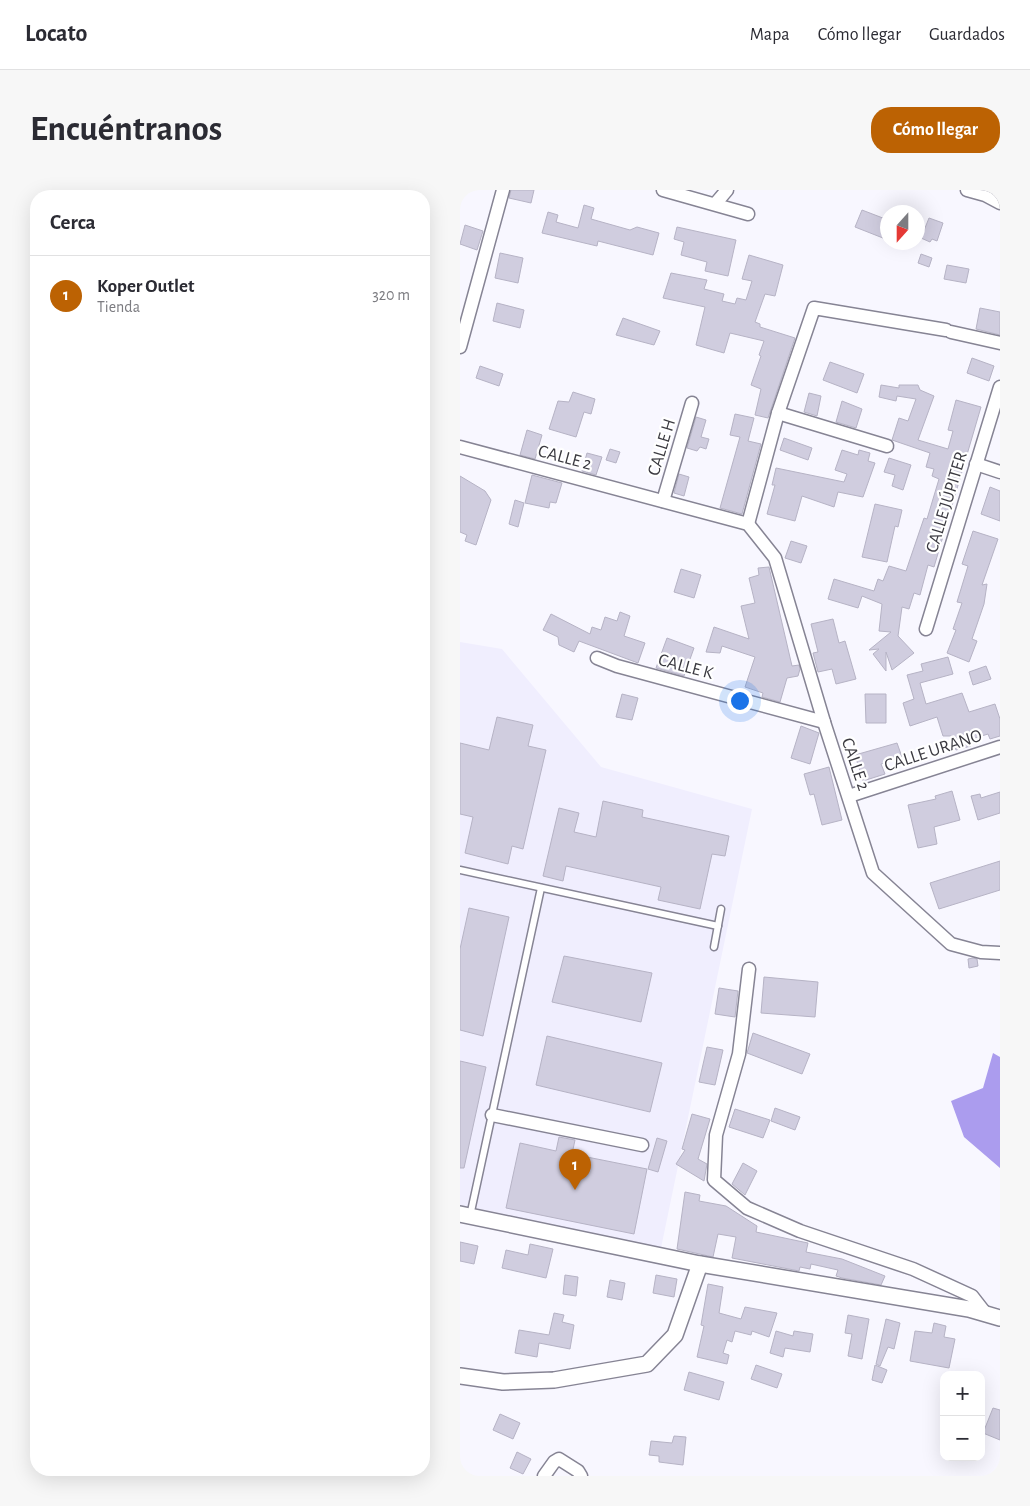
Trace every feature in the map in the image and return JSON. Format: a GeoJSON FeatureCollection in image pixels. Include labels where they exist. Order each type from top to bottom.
{"type":"FeatureCollection","features":[{"type":"Feature","properties":{"kind":"street"},"geometry":{"type":"LineString","coordinates":[[460,347],[503,190]]}},
{"type":"Feature","properties":{"kind":"street"},"geometry":{"type":"LineString","coordinates":[[663,190],[748,214]]}},
{"type":"Feature","properties":{"kind":"street"},"geometry":{"type":"LineString","coordinates":[[716,204],[727,190]]}},
{"type":"Feature","properties":{"kind":"street"},"geometry":{"type":"LineString","coordinates":[[967,190],[985,195],[1000,203]]}},
{"type":"Feature","properties":{"kind":"street"},"geometry":{"type":"LineString","coordinates":[[748,524],[778,413],[814,308],[949,331],[1000,343]]}},
{"type":"Feature","properties":{"kind":"street","name":"CALLE JÚPITER"},"geometry":{"type":"LineString","coordinates":[[926,629],[1000,387]]}},
{"type":"Feature","properties":{"kind":"street","name":"CALLE H"},"geometry":{"type":"LineString","coordinates":[[663,501],[692,403]]}},
{"type":"Feature","properties":{"kind":"street"},"geometry":{"type":"LineString","coordinates":[[778,413],[886,446]]}},
{"type":"Feature","properties":{"kind":"street","name":"CALLE 2"},"geometry":{"type":"LineString","coordinates":[[460,447],[748,524],[775,558],[824,722],[873,873],[951,944],[981,952],[1000,953]]}},
{"type":"Feature","properties":{"kind":"street"},"geometry":{"type":"LineString","coordinates":[[976,464],[1000,472]]}},
{"type":"Feature","properties":{"kind":"street","name":"CALLE K"},"geometry":{"type":"LineString","coordinates":[[597,658],[638,672],[824,722]]}},
{"type":"Feature","properties":{"kind":"street","name":"CALLE URANO"},"geometry":{"type":"LineString","coordinates":[[849,796],[1000,747]]}},
{"type":"Feature","properties":{"kind":"street"},"geometry":{"type":"LineString","coordinates":[[749,969],[739,1054],[716,1135],[714,1180],[747,1208],[800,1231],[913,1269],[972,1296],[993,1316]]}},
{"type":"Feature","properties":{"kind":"street"},"geometry":{"type":"LineString","coordinates":[[492,1115],[642,1145]]}},
{"type":"Feature","properties":{"kind":"street"},"geometry":{"type":"LineString","coordinates":[[465,1216],[700,1264],[969,1309],[993,1316]]}},
{"type":"Feature","properties":{"kind":"street"},"geometry":{"type":"LineString","coordinates":[[460,1376],[503,1382],[554,1380],[647,1364],[675,1335],[700,1264]]}},
{"type":"Feature","properties":{"kind":"street"},"geometry":{"type":"LineString","coordinates":[[544,1476],[554,1462],[559,1459],[578,1471],[581,1476]]}},
{"type":"Feature","properties":{"kind":"lane"},"geometry":{"type":"LineString","coordinates":[[460,870],[718,926]]}},
{"type":"Feature","properties":{"kind":"lane"},"geometry":{"type":"LineString","coordinates":[[465,1216],[492,1115],[541,888]]}},
{"type":"Feature","properties":{"kind":"lane"},"geometry":{"type":"LineString","coordinates":[[714,947],[721,909]]}},
{"type":"Feature","properties":{"kind":"shaded area"},"geometry":{"type":"Polygon","coordinates":[[[460,642],[502,649],[601,767],[752,809],[661,1248],[460,1205],[460,642]]]}},
{"type":"Feature","properties":{"kind":"shaded area"},"geometry":{"type":"Polygon","coordinates":[[[993,1053],[1000,1057],[1000,1168],[964,1137],[951,1101],[983,1088],[993,1053]]]}},
{"type":"Feature","properties":{"kind":"building"},"geometry":{"type":"Polygon","coordinates":[[[511,190],[534,190],[531,203],[509,198],[511,190]]]}},
{"type":"Feature","properties":{"kind":"building"},"geometry":{"type":"Polygon","coordinates":[[[584,205],[594,208],[591,219],[630,230],[637,227],[659,233],[653,255],[598,241],[597,246],[542,233],[548,212],[558,215],[556,222],[578,228],[584,205]]]}},
{"type":"Feature","properties":{"kind":"building"},"geometry":{"type":"Polygon","coordinates":[[[862,210],[880,217],[880,237],[855,227],[862,210]]]}},
{"type":"Feature","properties":{"kind":"building"},"geometry":{"type":"Polygon","coordinates":[[[929,218],[943,223],[937,241],[932,239],[930,242],[925,240],[925,228],[929,218]]]}},
{"type":"Feature","properties":{"kind":"building"},"geometry":{"type":"Polygon","coordinates":[[[465,225],[483,231],[477,250],[460,244],[465,225]]]}},
{"type":"Feature","properties":{"kind":"building"},"geometry":{"type":"Polygon","coordinates":[[[677,227],[736,240],[728,276],[705,271],[707,262],[681,255],[684,242],[674,239],[677,227]]]}},
{"type":"Feature","properties":{"kind":"building"},"geometry":{"type":"Polygon","coordinates":[[[500,253],[523,258],[518,283],[495,278],[500,253]]]}},
{"type":"Feature","properties":{"kind":"building"},"geometry":{"type":"Polygon","coordinates":[[[921,254],[932,258],[929,267],[918,263],[921,254]]]}},
{"type":"Feature","properties":{"kind":"building"},"geometry":{"type":"Polygon","coordinates":[[[749,255],[783,265],[775,296],[765,294],[755,322],[760,324],[760,327],[795,338],[768,418],[755,415],[761,389],[751,385],[764,341],[730,333],[724,353],[696,345],[705,307],[663,298],[671,273],[707,280],[704,289],[724,294],[722,301],[735,304],[737,298],[746,300],[752,281],[742,279],[749,255]]]}},
{"type":"Feature","properties":{"kind":"building"},"geometry":{"type":"Polygon","coordinates":[[[947,265],[969,269],[966,283],[944,279],[947,265]]]}},
{"type":"Feature","properties":{"kind":"building"},"geometry":{"type":"Polygon","coordinates":[[[497,303],[524,310],[520,328],[493,321],[497,303]]]}},
{"type":"Feature","properties":{"kind":"building"},"geometry":{"type":"Polygon","coordinates":[[[980,308],[1000,312],[1000,335],[976,329],[980,308]]]}},
{"type":"Feature","properties":{"kind":"building"},"geometry":{"type":"Polygon","coordinates":[[[623,318],[660,331],[654,345],[616,335],[623,318]]]}},
{"type":"Feature","properties":{"kind":"building"},"geometry":{"type":"Polygon","coordinates":[[[972,358],[994,366],[989,381],[967,373],[972,358]]]}},
{"type":"Feature","properties":{"kind":"building"},"geometry":{"type":"Polygon","coordinates":[[[830,362],[864,374],[857,393],[823,380],[830,362]]]}},
{"type":"Feature","properties":{"kind":"building"},"geometry":{"type":"Polygon","coordinates":[[[480,366],[503,374],[499,386],[476,378],[480,366]]]}},
{"type":"Feature","properties":{"kind":"building"},"geometry":{"type":"Polygon","coordinates":[[[881,385],[899,388],[899,385],[918,385],[920,390],[934,396],[918,440],[948,449],[953,431],[948,430],[956,400],[981,407],[934,567],[928,565],[920,595],[914,593],[909,609],[902,607],[898,636],[914,653],[892,670],[886,652],[886,671],[873,654],[879,649],[869,650],[891,632],[879,631],[882,604],[862,596],[858,608],[828,599],[834,579],[874,591],[878,579],[883,581],[889,566],[906,571],[924,518],[927,519],[939,479],[932,476],[934,469],[926,467],[930,453],[892,440],[899,418],[908,421],[916,399],[897,396],[896,401],[879,397],[881,385]]]}},
{"type":"Feature","properties":{"kind":"building"},"geometry":{"type":"Polygon","coordinates":[[[573,392],[595,399],[591,414],[584,412],[576,437],[549,429],[558,401],[569,402],[573,392]]]}},
{"type":"Feature","properties":{"kind":"building"},"geometry":{"type":"Polygon","coordinates":[[[809,393],[821,396],[817,416],[804,412],[809,393]]]}},
{"type":"Feature","properties":{"kind":"building"},"geometry":{"type":"Polygon","coordinates":[[[842,401],[862,409],[856,428],[836,422],[842,401]]]}},
{"type":"Feature","properties":{"kind":"building"},"geometry":{"type":"Polygon","coordinates":[[[735,414],[754,418],[748,441],[761,444],[742,514],[720,508],[740,437],[730,435],[735,414]]]}},
{"type":"Feature","properties":{"kind":"building"},"geometry":{"type":"Polygon","coordinates":[[[696,417],[706,420],[701,437],[709,439],[706,449],[700,447],[697,451],[687,448],[696,417]]]}},
{"type":"Feature","properties":{"kind":"building"},"geometry":{"type":"Polygon","coordinates":[[[527,430],[542,435],[535,459],[520,455],[527,430]]]}},
{"type":"Feature","properties":{"kind":"building"},"geometry":{"type":"Polygon","coordinates":[[[784,438],[812,448],[808,460],[780,450],[784,438]]]}},
{"type":"Feature","properties":{"kind":"building"},"geometry":{"type":"Polygon","coordinates":[[[610,449],[620,452],[616,463],[606,460],[610,449]]]}},
{"type":"Feature","properties":{"kind":"building"},"geometry":{"type":"Polygon","coordinates":[[[842,450],[858,455],[859,450],[870,453],[868,461],[875,463],[863,497],[838,492],[834,507],[802,496],[795,521],[767,514],[775,485],[772,485],[776,468],[844,482],[847,474],[835,470],[842,450]]]}},
{"type":"Feature","properties":{"kind":"building"},"geometry":{"type":"Polygon","coordinates":[[[587,453],[602,457],[596,475],[582,471],[587,453]]]}},
{"type":"Feature","properties":{"kind":"building"},"geometry":{"type":"Polygon","coordinates":[[[889,458],[911,465],[903,490],[892,486],[895,475],[884,472],[889,458]]]}},
{"type":"Feature","properties":{"kind":"building"},"geometry":{"type":"Polygon","coordinates":[[[679,474],[689,477],[684,496],[674,493],[679,474]]]}},
{"type":"Feature","properties":{"kind":"building"},"geometry":{"type":"Polygon","coordinates":[[[532,475],[562,483],[556,503],[550,502],[549,508],[525,503],[532,475]]]}},
{"type":"Feature","properties":{"kind":"building"},"geometry":{"type":"Polygon","coordinates":[[[460,476],[485,491],[491,500],[476,545],[465,541],[467,535],[460,532],[460,476]]]}},
{"type":"Feature","properties":{"kind":"building"},"geometry":{"type":"Polygon","coordinates":[[[990,487],[1000,491],[1000,521],[981,514],[990,487]]]}},
{"type":"Feature","properties":{"kind":"building"},"geometry":{"type":"Polygon","coordinates":[[[515,500],[524,503],[518,527],[509,524],[515,500]]]}},
{"type":"Feature","properties":{"kind":"building"},"geometry":{"type":"Polygon","coordinates":[[[875,504],[902,510],[898,527],[895,526],[887,562],[862,557],[875,504]]]}},
{"type":"Feature","properties":{"kind":"building"},"geometry":{"type":"Polygon","coordinates":[[[973,531],[998,539],[982,585],[987,584],[984,604],[972,639],[977,641],[969,662],[947,653],[956,630],[953,629],[962,603],[957,602],[968,566],[962,564],[973,531]]]}},
{"type":"Feature","properties":{"kind":"building"},"geometry":{"type":"Polygon","coordinates":[[[791,541],[807,546],[801,563],[785,558],[791,541]]]}},
{"type":"Feature","properties":{"kind":"building"},"geometry":{"type":"Polygon","coordinates":[[[769,567],[792,666],[799,665],[800,669],[798,676],[787,678],[780,702],[762,697],[763,693],[745,687],[755,657],[722,646],[720,653],[706,652],[714,627],[749,639],[741,606],[755,603],[749,578],[759,575],[758,568],[769,567]]]}},
{"type":"Feature","properties":{"kind":"building"},"geometry":{"type":"Polygon","coordinates":[[[681,569],[701,575],[694,598],[674,592],[681,569]]]}},
{"type":"Feature","properties":{"kind":"building"},"geometry":{"type":"Polygon","coordinates":[[[620,612],[630,616],[624,636],[645,643],[638,663],[579,641],[574,652],[559,645],[558,637],[543,630],[551,614],[590,634],[592,627],[601,630],[605,617],[617,621],[620,612]]]}},
{"type":"Feature","properties":{"kind":"building"},"geometry":{"type":"Polygon","coordinates":[[[833,619],[839,643],[845,641],[856,679],[836,684],[832,669],[818,672],[813,653],[818,652],[811,624],[833,619]]]}},
{"type":"Feature","properties":{"kind":"building"},"geometry":{"type":"Polygon","coordinates":[[[667,638],[694,648],[684,676],[656,668],[667,638]]]}},
{"type":"Feature","properties":{"kind":"building"},"geometry":{"type":"Polygon","coordinates":[[[948,657],[953,674],[920,683],[926,704],[962,693],[969,712],[995,704],[1000,719],[1000,736],[990,739],[988,734],[969,740],[971,746],[956,750],[951,736],[943,736],[937,717],[910,726],[903,703],[914,699],[907,675],[923,671],[921,664],[948,657]]]}},
{"type":"Feature","properties":{"kind":"building"},"geometry":{"type":"Polygon","coordinates":[[[986,666],[991,679],[973,685],[969,672],[986,666]]]}},
{"type":"Feature","properties":{"kind":"building"},"geometry":{"type":"Polygon","coordinates":[[[622,694],[638,698],[632,720],[616,717],[622,694]]]}},
{"type":"Feature","properties":{"kind":"building"},"geometry":{"type":"Polygon","coordinates":[[[865,694],[886,694],[886,723],[866,723],[865,694]]]}},
{"type":"Feature","properties":{"kind":"building"},"geometry":{"type":"Polygon","coordinates":[[[497,717],[533,725],[528,746],[546,750],[523,849],[512,846],[508,864],[465,853],[473,817],[460,814],[460,743],[489,750],[497,717]]]}},
{"type":"Feature","properties":{"kind":"building"},"geometry":{"type":"Polygon","coordinates":[[[801,726],[819,733],[810,764],[791,758],[801,726]]]}},
{"type":"Feature","properties":{"kind":"building"},"geometry":{"type":"Polygon","coordinates":[[[897,743],[902,757],[881,764],[885,774],[863,781],[855,755],[897,743]]]}},
{"type":"Feature","properties":{"kind":"building"},"geometry":{"type":"Polygon","coordinates":[[[829,767],[842,820],[822,825],[814,794],[810,795],[804,774],[829,767]]]}},
{"type":"Feature","properties":{"kind":"building"},"geometry":{"type":"Polygon","coordinates":[[[952,791],[960,820],[934,827],[937,844],[918,848],[908,805],[936,799],[935,796],[952,791]]]}},
{"type":"Feature","properties":{"kind":"building"},"geometry":{"type":"Polygon","coordinates":[[[1000,792],[1000,813],[978,820],[971,796],[980,794],[981,798],[1000,792]]]}},
{"type":"Feature","properties":{"kind":"building"},"geometry":{"type":"Polygon","coordinates":[[[603,801],[643,810],[642,817],[729,836],[725,856],[712,854],[700,909],[658,900],[661,887],[566,866],[563,881],[543,876],[559,808],[579,813],[574,832],[596,837],[603,801]]]}},
{"type":"Feature","properties":{"kind":"building"},"geometry":{"type":"Polygon","coordinates":[[[1000,861],[1000,890],[939,909],[930,883],[1000,861]]]}},
{"type":"Feature","properties":{"kind":"building"},"geometry":{"type":"Polygon","coordinates":[[[469,908],[509,917],[483,1036],[460,1030],[460,949],[469,908]]]}},
{"type":"Feature","properties":{"kind":"building"},"geometry":{"type":"Polygon","coordinates":[[[564,956],[652,973],[641,1022],[552,1002],[564,956]]]}},
{"type":"Feature","properties":{"kind":"building"},"geometry":{"type":"Polygon","coordinates":[[[968,959],[977,959],[978,966],[969,968],[968,959]]]}},
{"type":"Feature","properties":{"kind":"building"},"geometry":{"type":"Polygon","coordinates":[[[764,977],[818,982],[815,1017],[761,1013],[764,977]]]}},
{"type":"Feature","properties":{"kind":"building"},"geometry":{"type":"Polygon","coordinates":[[[719,988],[738,991],[735,1017],[715,1014],[719,988]]]}},
{"type":"Feature","properties":{"kind":"building"},"geometry":{"type":"Polygon","coordinates":[[[753,1033],[810,1054],[802,1074],[747,1053],[753,1033]]]}},
{"type":"Feature","properties":{"kind":"building"},"geometry":{"type":"Polygon","coordinates":[[[547,1036],[662,1063],[650,1112],[536,1085],[547,1036]]]}},
{"type":"Feature","properties":{"kind":"building"},"geometry":{"type":"Polygon","coordinates":[[[707,1047],[723,1050],[715,1085],[699,1082],[707,1047]]]}},
{"type":"Feature","properties":{"kind":"building"},"geometry":{"type":"Polygon","coordinates":[[[460,1061],[486,1067],[464,1168],[460,1168],[460,1061]]]}},
{"type":"Feature","properties":{"kind":"building"},"geometry":{"type":"Polygon","coordinates":[[[775,1108],[800,1117],[795,1130],[771,1121],[775,1108]]]}},
{"type":"Feature","properties":{"kind":"building"},"geometry":{"type":"Polygon","coordinates":[[[735,1109],[770,1120],[763,1138],[729,1127],[735,1109]]]}},
{"type":"Feature","properties":{"kind":"building"},"geometry":{"type":"Polygon","coordinates":[[[692,1114],[710,1119],[698,1159],[707,1164],[704,1181],[676,1164],[685,1150],[682,1149],[692,1114]]]}},
{"type":"Feature","properties":{"kind":"building"},"geometry":{"type":"Polygon","coordinates":[[[559,1137],[575,1140],[572,1154],[647,1169],[634,1234],[506,1208],[520,1143],[556,1151],[559,1137]]]}},
{"type":"Feature","properties":{"kind":"building"},"geometry":{"type":"Polygon","coordinates":[[[657,1138],[667,1141],[658,1172],[648,1169],[657,1138]]]}},
{"type":"Feature","properties":{"kind":"building"},"geometry":{"type":"Polygon","coordinates":[[[743,1163],[757,1171],[745,1195],[732,1184],[743,1163]]]}},
{"type":"Feature","properties":{"kind":"building"},"geometry":{"type":"Polygon","coordinates":[[[685,1192],[700,1195],[699,1201],[726,1206],[757,1226],[756,1232],[808,1243],[806,1252],[842,1259],[885,1276],[881,1285],[842,1278],[836,1276],[838,1270],[811,1264],[810,1269],[800,1267],[799,1271],[732,1258],[736,1237],[718,1234],[713,1257],[677,1249],[685,1192]]]}},
{"type":"Feature","properties":{"kind":"building"},"geometry":{"type":"Polygon","coordinates":[[[460,1242],[478,1246],[474,1264],[460,1261],[460,1242]]]}},
{"type":"Feature","properties":{"kind":"building"},"geometry":{"type":"Polygon","coordinates":[[[530,1244],[553,1249],[546,1278],[502,1268],[506,1250],[528,1255],[530,1244]]]}},
{"type":"Feature","properties":{"kind":"building"},"geometry":{"type":"Polygon","coordinates":[[[565,1275],[578,1277],[576,1296],[563,1294],[565,1275]]]}},
{"type":"Feature","properties":{"kind":"building"},"geometry":{"type":"Polygon","coordinates":[[[656,1275],[677,1279],[674,1297],[653,1293],[656,1275]]]}},
{"type":"Feature","properties":{"kind":"building"},"geometry":{"type":"Polygon","coordinates":[[[610,1280],[625,1283],[622,1300],[607,1297],[610,1280]]]}},
{"type":"Feature","properties":{"kind":"building"},"geometry":{"type":"Polygon","coordinates":[[[708,1284],[723,1287],[719,1313],[741,1319],[745,1307],[777,1313],[769,1337],[752,1331],[751,1335],[735,1331],[732,1342],[727,1340],[723,1353],[729,1355],[727,1364],[697,1357],[704,1326],[701,1325],[708,1284]]]}},
{"type":"Feature","properties":{"kind":"building"},"geometry":{"type":"Polygon","coordinates":[[[554,1313],[564,1315],[562,1322],[574,1325],[570,1349],[539,1343],[537,1357],[515,1353],[519,1330],[549,1335],[554,1313]]]}},
{"type":"Feature","properties":{"kind":"building"},"geometry":{"type":"Polygon","coordinates":[[[848,1315],[869,1319],[862,1359],[848,1356],[852,1334],[845,1333],[848,1315]]]}},
{"type":"Feature","properties":{"kind":"building"},"geometry":{"type":"Polygon","coordinates":[[[886,1319],[900,1323],[894,1349],[888,1347],[880,1366],[876,1364],[886,1319]]]}},
{"type":"Feature","properties":{"kind":"building"},"geometry":{"type":"Polygon","coordinates":[[[934,1323],[946,1326],[944,1337],[955,1339],[949,1368],[910,1361],[915,1331],[932,1333],[934,1323]]]}},
{"type":"Feature","properties":{"kind":"building"},"geometry":{"type":"Polygon","coordinates":[[[776,1331],[793,1336],[794,1331],[813,1334],[810,1352],[785,1348],[783,1357],[770,1353],[776,1331]]]}},
{"type":"Feature","properties":{"kind":"building"},"geometry":{"type":"Polygon","coordinates":[[[756,1365],[782,1374],[777,1388],[751,1379],[756,1365]]]}},
{"type":"Feature","properties":{"kind":"building"},"geometry":{"type":"Polygon","coordinates":[[[875,1365],[887,1370],[882,1383],[872,1380],[875,1365]]]}},
{"type":"Feature","properties":{"kind":"building"},"geometry":{"type":"Polygon","coordinates":[[[689,1372],[724,1382],[719,1400],[684,1390],[689,1372]]]}},
{"type":"Feature","properties":{"kind":"building"},"geometry":{"type":"Polygon","coordinates":[[[993,1408],[1000,1410],[1000,1440],[985,1434],[985,1428],[993,1408]]]}},
{"type":"Feature","properties":{"kind":"building"},"geometry":{"type":"Polygon","coordinates":[[[500,1414],[520,1423],[513,1439],[493,1430],[500,1414]]]}},
{"type":"Feature","properties":{"kind":"building"},"geometry":{"type":"Polygon","coordinates":[[[674,1436],[686,1437],[683,1465],[659,1462],[659,1456],[649,1455],[651,1441],[672,1443],[674,1436]]]}},
{"type":"Feature","properties":{"kind":"building"},"geometry":{"type":"Polygon","coordinates":[[[517,1452],[531,1459],[523,1474],[510,1468],[517,1452]]]}},
{"type":"Feature","properties":{"kind":"place","name":"Koper Outlet"},"geometry":{"type":"Point","coordinates":[575,1190]}}]}
